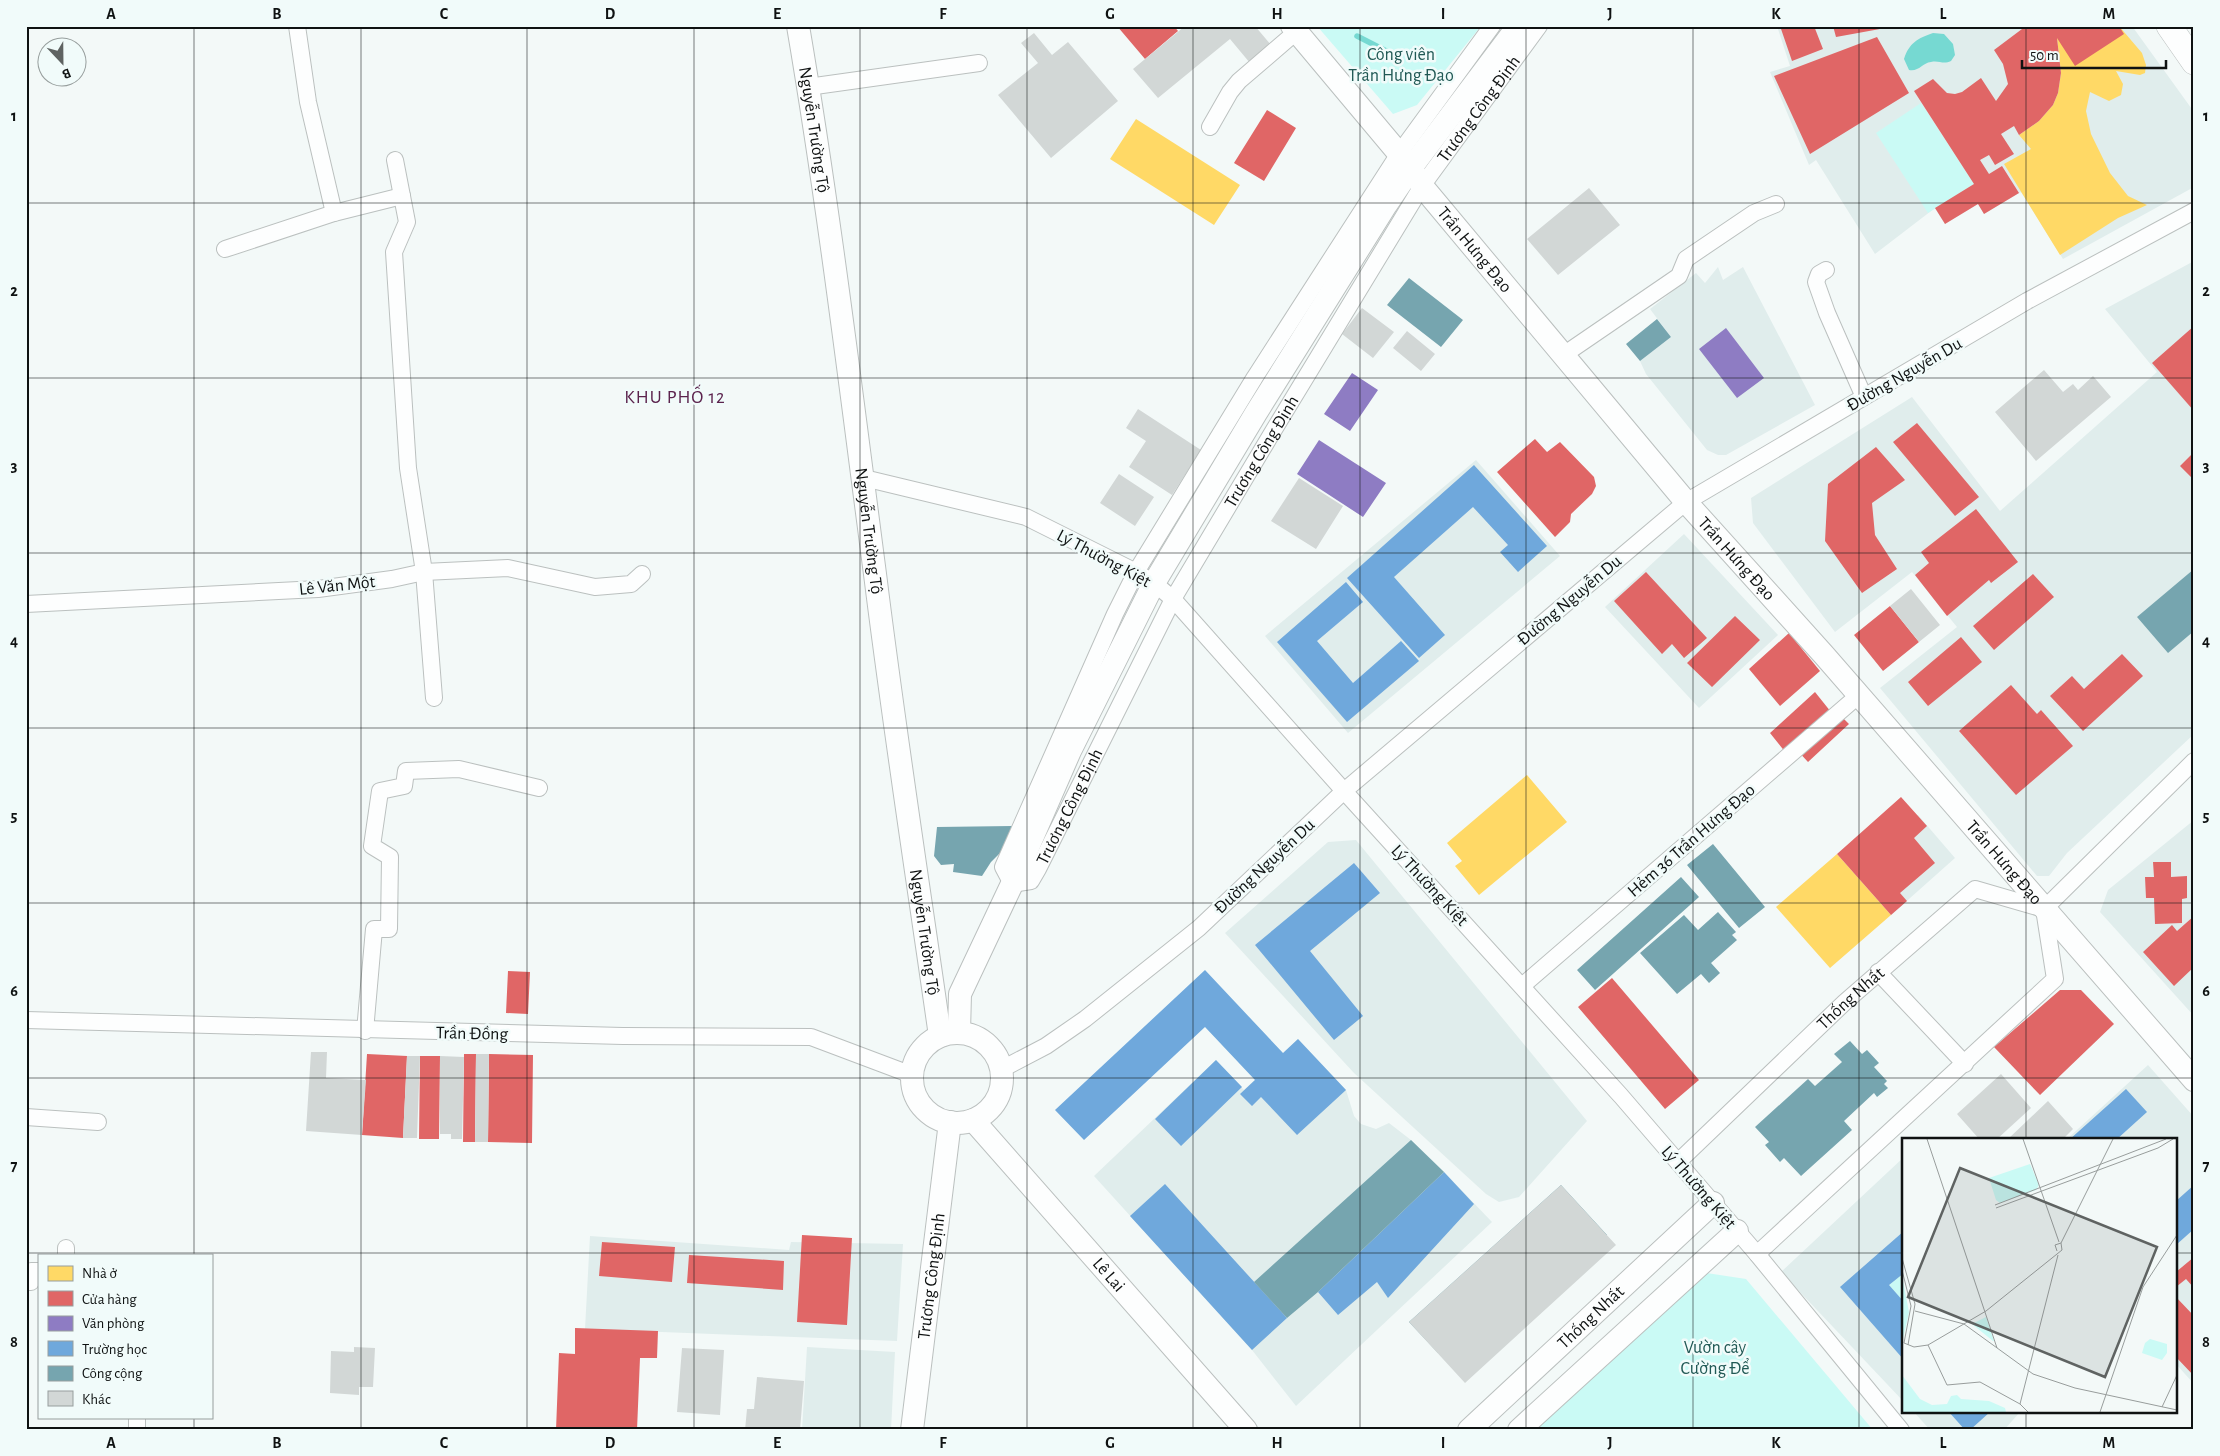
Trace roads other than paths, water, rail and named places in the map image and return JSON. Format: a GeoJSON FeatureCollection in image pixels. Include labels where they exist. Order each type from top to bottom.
{"type":"FeatureCollection","features":[{"type":"Feature","properties":{"kind":"main road","name":"Nguyễn Trường Tộ"},"geometry":{"type":"LineString","coordinates":[[798,26],[864,478],[875,574],[949,1034]]}},
{"type":"Feature","properties":{"kind":"main road","name":"Trương Công Định"},"geometry":{"type":"LineString","coordinates":[[949,1034],[960,994],[1012,884],[1063,748],[1145,578],[1246,417],[1410,170],[1518,26]]}},
{"type":"Feature","properties":{"kind":"main road"},"geometry":{"type":"LineString","coordinates":[[2169,26],[2194,62]]}},
{"type":"Feature","properties":{"kind":"main road","name":"Trần Hưng Đạo"},"geometry":{"type":"LineString","coordinates":[[1294,29],[1562,356],[1686,502],[1859,695],[2044,910],[2194,1080]]}},
{"type":"Feature","properties":{"kind":"main road"},"geometry":{"type":"LineString","coordinates":[[949,1034],[971,1034],[982,1039],[991,1047],[1002,1069],[1002,1082],[996,1100],[984,1114],[973,1120],[950,1122],[934,1117],[921,1106],[914,1091],[912,1075],[917,1055],[923,1047],[949,1034]]}},
{"type":"Feature","properties":{"kind":"main road","name":"Lê Lai"},"geometry":{"type":"LineString","coordinates":[[973,1120],[1246,1430]]}},
{"type":"Feature","properties":{"kind":"main road","name":"Trương Công Định"},"geometry":{"type":"LineString","coordinates":[[912,1430],[950,1122]]}},
{"type":"Feature","properties":{"kind":"main road","name":"Thống Nhất"},"geometry":{"type":"LineString","coordinates":[[1469,1430],[1713,1203]]}},
{"type":"Feature","properties":{"kind":"main road","name":"Thống Nhất"},"geometry":{"type":"LineString","coordinates":[[1519,1430],[1737,1231]]}},
{"type":"Feature","properties":{"kind":"main road"},"geometry":{"type":"LineString","coordinates":[[1534,1369],[1558,1394]]}},
{"type":"Feature","properties":{"kind":"street"},"geometry":{"type":"LineString","coordinates":[[297,26],[308,102],[334,213]]}},
{"type":"Feature","properties":{"kind":"street","name":"Trương Công Định"},"geometry":{"type":"LineString","coordinates":[[1012,884],[1030,881],[1093,761],[1173,599],[1278,423],[1410,170],[1492,26]]}},
{"type":"Feature","properties":{"kind":"street","name":"Trương Công Định"},"geometry":{"type":"LineString","coordinates":[[1410,170],[1539,26]]}},
{"type":"Feature","properties":{"kind":"street"},"geometry":{"type":"LineString","coordinates":[[1210,127],[1230,92],[1239,81],[1294,29]]}},
{"type":"Feature","properties":{"kind":"street"},"geometry":{"type":"LineString","coordinates":[[808,87],[979,63]]}},
{"type":"Feature","properties":{"kind":"street"},"geometry":{"type":"LineString","coordinates":[[395,160],[407,222],[394,252],[408,468],[424,572],[434,698]]}},
{"type":"Feature","properties":{"kind":"street"},"geometry":{"type":"LineString","coordinates":[[225,249],[334,213],[402,196]]}},
{"type":"Feature","properties":{"kind":"street"},"geometry":{"type":"LineString","coordinates":[[1562,356],[1679,276],[1686,259],[1726,230],[1754,213],[1776,204]]}},
{"type":"Feature","properties":{"kind":"street","name":"Đường Nguyễn Du"},"geometry":{"type":"LineString","coordinates":[[1002,1069],[1046,1046],[1085,1020],[1199,928],[1344,791],[1686,502],[2027,301],[2194,211]]}},
{"type":"Feature","properties":{"kind":"street"},"geometry":{"type":"LineString","coordinates":[[1826,270],[1819,274],[1816,282],[1827,313],[1864,397]]}},
{"type":"Feature","properties":{"kind":"street"},"geometry":{"type":"LineString","coordinates":[[1246,417],[1278,423]]}},
{"type":"Feature","properties":{"kind":"street","name":"Lý Thường Kiệt"},"geometry":{"type":"LineString","coordinates":[[864,478],[1026,518],[1145,578],[1173,599],[1344,791],[1621,1096],[1757,1254],[1900,1430]]}},
{"type":"Feature","properties":{"kind":"street","name":"Lê Văn Một"},"geometry":{"type":"LineString","coordinates":[[26,604],[318,589],[392,579],[424,572],[508,568],[596,587],[631,584],[642,574]]}},
{"type":"Feature","properties":{"kind":"street","name":"Hẻm 36 Trần Hưng Đạo"},"geometry":{"type":"LineString","coordinates":[[1522,986],[1859,695]]}},
{"type":"Feature","properties":{"kind":"street"},"geometry":{"type":"LineString","coordinates":[[1063,748],[1093,761]]}},
{"type":"Feature","properties":{"kind":"street"},"geometry":{"type":"LineString","coordinates":[[1757,1254],[1965,1064],[2054,979],[2044,910],[2194,761]]}},
{"type":"Feature","properties":{"kind":"street"},"geometry":{"type":"LineString","coordinates":[[365,1030],[374,929],[389,929],[390,857],[372,846],[380,791],[404,786],[406,771],[459,769],[539,788]]}},
{"type":"Feature","properties":{"kind":"street","name":"Thống Nhất"},"geometry":{"type":"LineString","coordinates":[[1678,1162],[1878,972],[1975,889],[2044,910]]}},
{"type":"Feature","properties":{"kind":"street"},"geometry":{"type":"LineString","coordinates":[[1878,972],[1965,1064]]}},
{"type":"Feature","properties":{"kind":"street","name":"Trần Đồng"},"geometry":{"type":"LineString","coordinates":[[26,1020],[623,1036],[811,1037],[912,1075]]}},
{"type":"Feature","properties":{"kind":"street"},"geometry":{"type":"LineString","coordinates":[[26,1117],[98,1122]]}},
{"type":"Feature","properties":{"kind":"street"},"geometry":{"type":"LineString","coordinates":[[26,1282],[31,1282],[31,1270],[38,1271]]}},
{"type":"Feature","properties":{"kind":"water"},"geometry":{"type":"Polygon","coordinates":[[[1933,33],[1944,34],[1953,44],[1955,55],[1948,62],[1931,62],[1915,70],[1909,70],[1904,59],[1911,45],[1933,33]]]}},
{"type":"Feature","properties":{"kind":"waterway"},"geometry":{"type":"LineString","coordinates":[[1357,36],[1396,56]]}},
{"type":"Feature","properties":{"kind":"district","name":"KHU PHỐ 12"},"geometry":{"type":"Point","coordinates":[675,396]}},
{"type":"Feature","properties":{"kind":"park label","name":"Công viên Trần Hưng Đạo"},"geometry":{"type":"Point","coordinates":[1401,64]}},
{"type":"Feature","properties":{"kind":"park label","name":"Vườn cây Cường Để"},"geometry":{"type":"Point","coordinates":[1715,1357]}}]}
